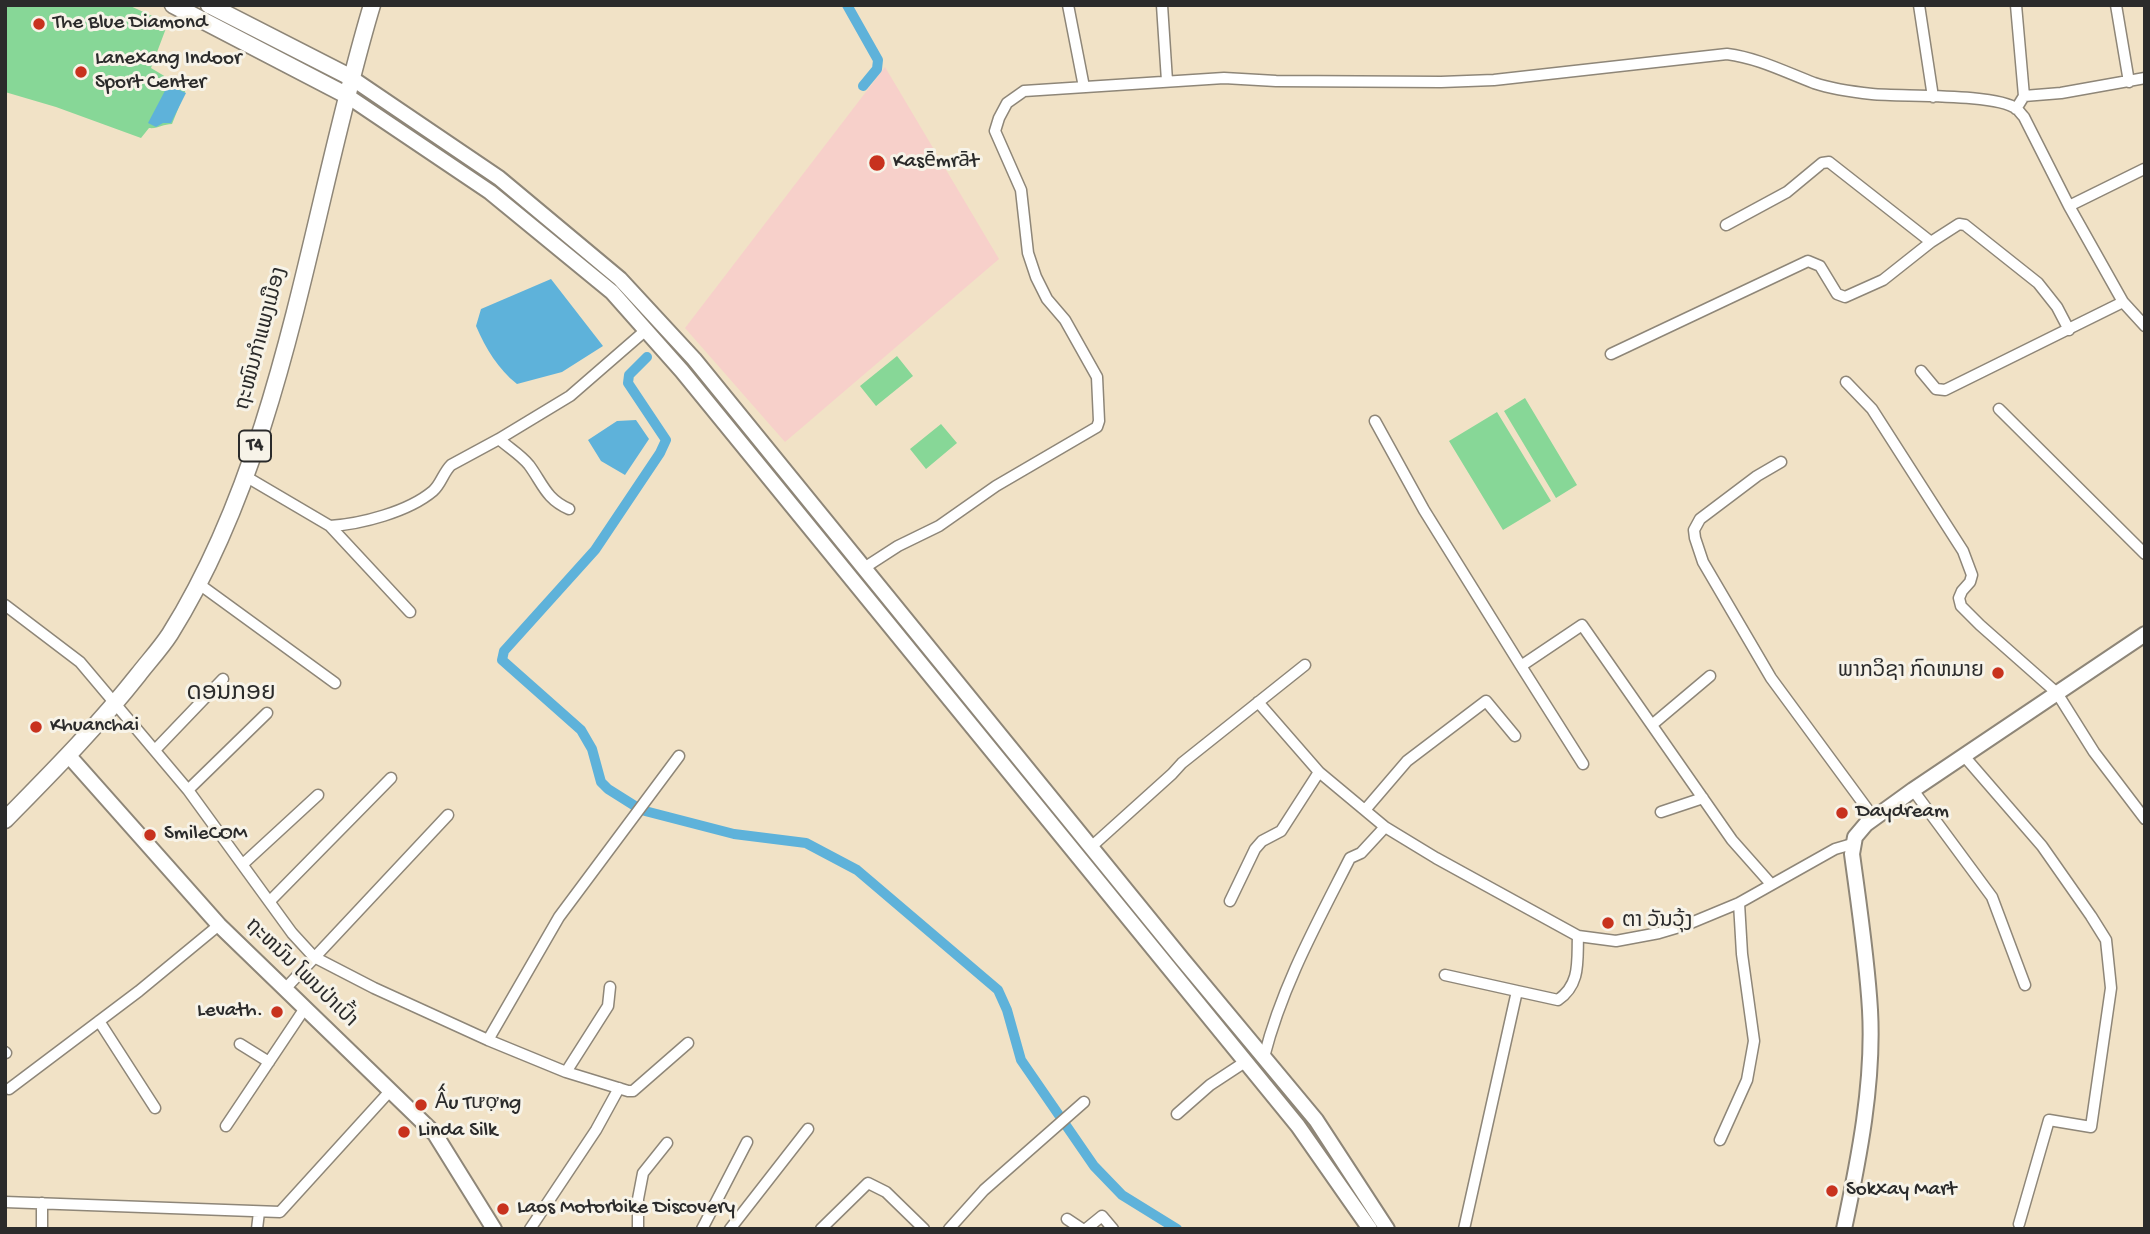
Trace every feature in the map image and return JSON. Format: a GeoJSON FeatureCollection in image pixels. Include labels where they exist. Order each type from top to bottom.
{"type":"FeatureCollection","features":[{"type":"Feature","properties":{"kind":"main road"},"geometry":{"type":"LineString","coordinates":[[173,5],[346,95]]}},
{"type":"Feature","properties":{"kind":"main road"},"geometry":{"type":"LineString","coordinates":[[209,5],[350,77]]}},
{"type":"Feature","properties":{"kind":"main road","name":"ຖະໜົນກຳແພງເມືອງ"},"geometry":{"type":"LineString","coordinates":[[5,820],[69,756],[115,704],[169,636],[199,584],[245,476],[284,351],[350,77],[372,5]]}},
{"type":"Feature","properties":{"kind":"street"},"geometry":{"type":"LineString","coordinates":[[1068,5],[1084,86]]}},
{"type":"Feature","properties":{"kind":"street"},"geometry":{"type":"LineString","coordinates":[[1162,5],[1167,80]]}},
{"type":"Feature","properties":{"kind":"street"},"geometry":{"type":"LineString","coordinates":[[1919,5],[1933,97]]}},
{"type":"Feature","properties":{"kind":"street"},"geometry":{"type":"LineString","coordinates":[[2016,5],[2024,96],[2016,109]]}},
{"type":"Feature","properties":{"kind":"street"},"geometry":{"type":"LineString","coordinates":[[2116,5],[2129,82]]}},
{"type":"Feature","properties":{"kind":"street"},"geometry":{"type":"LineString","coordinates":[[864,568],[898,546],[939,526],[996,486],[1097,427],[1097,377],[1065,320],[1047,299],[1035,277],[1028,253],[1021,190],[995,131],[1003,110],[1014,96],[1024,91],[1224,78],[1276,81],[1494,80],[1727,54],[1746,57],[1817,84],[1846,90],[1872,94],[1970,98],[2005,104],[2024,117],[2069,206],[2123,302],[2145,326]]}},
{"type":"Feature","properties":{"kind":"street"},"geometry":{"type":"LineString","coordinates":[[350,77],[499,178],[620,279],[694,359],[1316,1121],[1387,1229]]}},
{"type":"Feature","properties":{"kind":"street"},"geometry":{"type":"LineString","coordinates":[[2024,96],[2145,78]]}},
{"type":"Feature","properties":{"kind":"street"},"geometry":{"type":"LineString","coordinates":[[346,95],[490,192],[612,292],[744,449],[1298,1126],[1370,1229]]}},
{"type":"Feature","properties":{"kind":"street"},"geometry":{"type":"LineString","coordinates":[[1726,225],[1787,192],[1822,163],[1829,162],[1931,242]]}},
{"type":"Feature","properties":{"kind":"street"},"geometry":{"type":"LineString","coordinates":[[2069,206],[2144,169]]}},
{"type":"Feature","properties":{"kind":"street"},"geometry":{"type":"LineString","coordinates":[[1611,354],[1808,261],[1820,266],[1837,294],[1844,297],[1883,280],[1931,242],[1959,224],[1965,225],[2038,283],[2057,307],[2069,330]]}},
{"type":"Feature","properties":{"kind":"street"},"geometry":{"type":"LineString","coordinates":[[1921,371],[1936,389],[1945,390],[2123,302]]}},
{"type":"Feature","properties":{"kind":"street"},"geometry":{"type":"LineString","coordinates":[[330,526],[368,520],[407,506],[433,491],[452,465],[570,396],[646,330]]}},
{"type":"Feature","properties":{"kind":"street"},"geometry":{"type":"LineString","coordinates":[[1846,382],[1872,409],[1964,551],[1972,575],[1959,598],[1961,606],[2057,692],[2094,752],[2145,819]]}},
{"type":"Feature","properties":{"kind":"street"},"geometry":{"type":"LineString","coordinates":[[1999,409],[2145,554]]}},
{"type":"Feature","properties":{"kind":"street"},"geometry":{"type":"LineString","coordinates":[[1375,421],[1424,510],[1583,764]]}},
{"type":"Feature","properties":{"kind":"street"},"geometry":{"type":"LineString","coordinates":[[744,449],[757,438]]}},
{"type":"Feature","properties":{"kind":"street"},"geometry":{"type":"LineString","coordinates":[[499,439],[527,463],[543,489],[569,509]]}},
{"type":"Feature","properties":{"kind":"street"},"geometry":{"type":"LineString","coordinates":[[1781,462],[1757,476],[1700,519],[1694,530],[1695,538],[1703,562],[1771,678],[1874,818]]}},
{"type":"Feature","properties":{"kind":"street"},"geometry":{"type":"LineString","coordinates":[[245,476],[330,526],[410,612]]}},
{"type":"Feature","properties":{"kind":"street"},"geometry":{"type":"LineString","coordinates":[[199,584],[335,683]]}},
{"type":"Feature","properties":{"kind":"street"},"geometry":{"type":"LineString","coordinates":[[5,605],[80,662],[188,790],[292,933],[314,957],[374,988],[488,1040],[566,1072],[619,1088],[633,1091],[688,1043]]}},
{"type":"Feature","properties":{"kind":"street"},"geometry":{"type":"LineString","coordinates":[[1521,666],[1582,625],[1732,840],[1771,884]]}},
{"type":"Feature","properties":{"kind":"street"},"geometry":{"type":"LineString","coordinates":[[1844,1229],[1869,1073],[1870,1011],[1852,844],[1860,831],[1874,818],[1913,790],[2145,634]]}},
{"type":"Feature","properties":{"kind":"street"},"geometry":{"type":"LineString","coordinates":[[1091,847],[1182,763],[1305,665]]}},
{"type":"Feature","properties":{"kind":"street"},"geometry":{"type":"LineString","coordinates":[[1653,724],[1710,677]]}},
{"type":"Feature","properties":{"kind":"street"},"geometry":{"type":"LineString","coordinates":[[155,750],[223,679]]}},
{"type":"Feature","properties":{"kind":"street"},"geometry":{"type":"LineString","coordinates":[[1365,810],[1407,761],[1486,701],[1515,736]]}},
{"type":"Feature","properties":{"kind":"street"},"geometry":{"type":"LineString","coordinates":[[1258,702],[1319,772],[1385,827],[1578,936],[1616,941],[1660,933],[1739,903],[1835,849],[1852,844]]}},
{"type":"Feature","properties":{"kind":"street"},"geometry":{"type":"LineString","coordinates":[[188,790],[267,713]]}},
{"type":"Feature","properties":{"kind":"street","name":"ຖະຫນົນ ໂພນປ່າເປົ້າ"},"geometry":{"type":"LineString","coordinates":[[69,756],[219,925],[435,1135],[494,1229]]}},
{"type":"Feature","properties":{"kind":"street"},"geometry":{"type":"LineString","coordinates":[[488,1040],[559,917],[679,756]]}},
{"type":"Feature","properties":{"kind":"street"},"geometry":{"type":"LineString","coordinates":[[1964,756],[2042,846],[2091,916],[2106,940],[2110,968],[2111,988],[2091,1127],[2049,1120],[2019,1224]]}},
{"type":"Feature","properties":{"kind":"street"},"geometry":{"type":"LineString","coordinates":[[1230,901],[1255,849],[1262,841],[1281,831],[1319,772]]}},
{"type":"Feature","properties":{"kind":"street"},"geometry":{"type":"LineString","coordinates":[[270,901],[391,778]]}},
{"type":"Feature","properties":{"kind":"street"},"geometry":{"type":"LineString","coordinates":[[1913,790],[1992,897],[2025,985]]}},
{"type":"Feature","properties":{"kind":"street"},"geometry":{"type":"LineString","coordinates":[[243,864],[318,795]]}},
{"type":"Feature","properties":{"kind":"street"},"geometry":{"type":"LineString","coordinates":[[1661,811],[1703,798]]}},
{"type":"Feature","properties":{"kind":"street"},"geometry":{"type":"LineString","coordinates":[[285,989],[448,815]]}},
{"type":"Feature","properties":{"kind":"street"},"geometry":{"type":"LineString","coordinates":[[1264,1057],[1278,1008],[1305,945],[1350,858],[1361,853],[1385,827]]}},
{"type":"Feature","properties":{"kind":"street"},"geometry":{"type":"LineString","coordinates":[[1720,1140],[1747,1080],[1755,1041],[1742,954],[1739,903]]}},
{"type":"Feature","properties":{"kind":"street"},"geometry":{"type":"LineString","coordinates":[[9,1089],[219,925]]}},
{"type":"Feature","properties":{"kind":"street"},"geometry":{"type":"LineString","coordinates":[[1445,975],[1558,1000],[1569,992],[1576,980],[1578,936]]}},
{"type":"Feature","properties":{"kind":"street"},"geometry":{"type":"LineString","coordinates":[[566,1072],[608,1006],[610,987]]}},
{"type":"Feature","properties":{"kind":"street"},"geometry":{"type":"LineString","coordinates":[[1464,1229],[1517,991]]}},
{"type":"Feature","properties":{"kind":"street"},"geometry":{"type":"LineString","coordinates":[[226,1126],[305,1008]]}},
{"type":"Feature","properties":{"kind":"street"},"geometry":{"type":"LineString","coordinates":[[99,1021],[155,1108]]}},
{"type":"Feature","properties":{"kind":"street"},"geometry":{"type":"LineString","coordinates":[[240,1044],[269,1062]]}},
{"type":"Feature","properties":{"kind":"street"},"geometry":{"type":"LineString","coordinates":[[1177,1114],[1210,1085],[1245,1062]]}},
{"type":"Feature","properties":{"kind":"street"},"geometry":{"type":"LineString","coordinates":[[530,1229],[596,1130],[619,1088]]}},
{"type":"Feature","properties":{"kind":"street"},"geometry":{"type":"LineString","coordinates":[[5,1202],[280,1212],[390,1091]]}},
{"type":"Feature","properties":{"kind":"street"},"geometry":{"type":"LineString","coordinates":[[949,1229],[984,1190],[1084,1102]]}},
{"type":"Feature","properties":{"kind":"street"},"geometry":{"type":"LineString","coordinates":[[730,1229],[808,1129]]}},
{"type":"Feature","properties":{"kind":"street"},"geometry":{"type":"LineString","coordinates":[[702,1229],[747,1142]]}},
{"type":"Feature","properties":{"kind":"street"},"geometry":{"type":"LineString","coordinates":[[638,1229],[638,1199],[643,1173],[667,1143]]}},
{"type":"Feature","properties":{"kind":"street"},"geometry":{"type":"LineString","coordinates":[[821,1229],[868,1183],[886,1192],[924,1229]]}},
{"type":"Feature","properties":{"kind":"street"},"geometry":{"type":"LineString","coordinates":[[42,1203],[42,1229]]}},
{"type":"Feature","properties":{"kind":"street"},"geometry":{"type":"LineString","coordinates":[[257,1229],[259,1212]]}},
{"type":"Feature","properties":{"kind":"street"},"geometry":{"type":"LineString","coordinates":[[1067,1219],[1084,1229],[1102,1216],[1113,1229]]}},
{"type":"Feature","properties":{"kind":"shaded area","name":"Kasēmrāt"},"geometry":{"type":"Polygon","coordinates":[[[885,67],[999,259],[785,442],[685,328],[885,67]]]}},
{"type":"Feature","properties":{"kind":"green space","name":"Lanexang Indoor Sport Center"},"geometry":{"type":"Polygon","coordinates":[[[5,5],[128,5],[168,23],[151,68],[186,89],[172,124],[149,128],[141,138],[56,107],[5,92],[5,5]]]}},
{"type":"Feature","properties":{"kind":"green space"},"geometry":{"type":"Polygon","coordinates":[[[897,356],[913,376],[876,406],[860,386],[897,356]]]}},
{"type":"Feature","properties":{"kind":"green space"},"geometry":{"type":"Polygon","coordinates":[[[1525,398],[1577,485],[1556,498],[1504,411],[1525,398]]]}},
{"type":"Feature","properties":{"kind":"green space"},"geometry":{"type":"Polygon","coordinates":[[[1497,412],[1551,501],[1503,530],[1449,441],[1497,412]]]}},
{"type":"Feature","properties":{"kind":"green space"},"geometry":{"type":"Polygon","coordinates":[[[941,424],[957,443],[926,469],[910,449],[941,424]]]}},
{"type":"Feature","properties":{"kind":"water"},"geometry":{"type":"Polygon","coordinates":[[[168,85],[186,93],[171,123],[156,127],[148,123],[168,85]]]}},
{"type":"Feature","properties":{"kind":"water"},"geometry":{"type":"Polygon","coordinates":[[[551,279],[603,346],[562,372],[517,384],[488,351],[476,326],[481,309],[551,279]]]}},
{"type":"Feature","properties":{"kind":"water"},"geometry":{"type":"Polygon","coordinates":[[[636,420],[649,439],[625,475],[601,461],[588,440],[617,421],[636,420]]]}},
{"type":"Feature","properties":{"kind":"waterway"},"geometry":{"type":"LineString","coordinates":[[847,5],[878,60],[877,69],[863,86]]}},
{"type":"Feature","properties":{"kind":"waterway"},"geometry":{"type":"LineString","coordinates":[[635,806],[601,782],[592,749],[581,730],[502,660],[504,651],[595,550],[660,453],[666,440],[628,383],[629,375],[647,357]]}},
{"type":"Feature","properties":{"kind":"waterway"},"geometry":{"type":"LineString","coordinates":[[645,811],[734,834],[806,843],[857,870],[998,990],[1007,1010],[1021,1060],[1094,1166],[1122,1195],[1177,1229]]}},
{"type":"Feature","properties":{"kind":"place","name":"The Blue Diamond"},"geometry":{"type":"Point","coordinates":[39,24]}},
{"type":"Feature","properties":{"kind":"place","name":"Lanexang Indoor Sport Center"},"geometry":{"type":"Point","coordinates":[81,72]}},
{"type":"Feature","properties":{"kind":"place","name":"Kasēmrāt"},"geometry":{"type":"Point","coordinates":[877,163]}},
{"type":"Feature","properties":{"kind":"place","name":"ພາກວິຊາ ກົດຫມາຍ"},"geometry":{"type":"Point","coordinates":[1998,673]}},
{"type":"Feature","properties":{"kind":"place","name":"Khuanchai"},"geometry":{"type":"Point","coordinates":[36,727]}},
{"type":"Feature","properties":{"kind":"place","name":"Daydream"},"geometry":{"type":"Point","coordinates":[1842,813]}},
{"type":"Feature","properties":{"kind":"place","name":"SmileCOM"},"geometry":{"type":"Point","coordinates":[150,835]}},
{"type":"Feature","properties":{"kind":"place","name":"ຕາ ວັນວຸ້ງ"},"geometry":{"type":"Point","coordinates":[1608,923]}},
{"type":"Feature","properties":{"kind":"place","name":"Levath."},"geometry":{"type":"Point","coordinates":[277,1012]}},
{"type":"Feature","properties":{"kind":"place","name":"Ấu Tượng"},"geometry":{"type":"Point","coordinates":[421,1105]}},
{"type":"Feature","properties":{"kind":"place","name":"Linda Silk"},"geometry":{"type":"Point","coordinates":[404,1132]}},
{"type":"Feature","properties":{"kind":"place","name":"Sokxay Mart"},"geometry":{"type":"Point","coordinates":[1832,1191]}},
{"type":"Feature","properties":{"kind":"place","name":"Laos Motorbike Discovery"},"geometry":{"type":"Point","coordinates":[503,1209]}},
{"type":"Feature","properties":{"kind":"district","name":"ດອນກອຍ"},"geometry":{"type":"Point","coordinates":[231,695]}}]}
